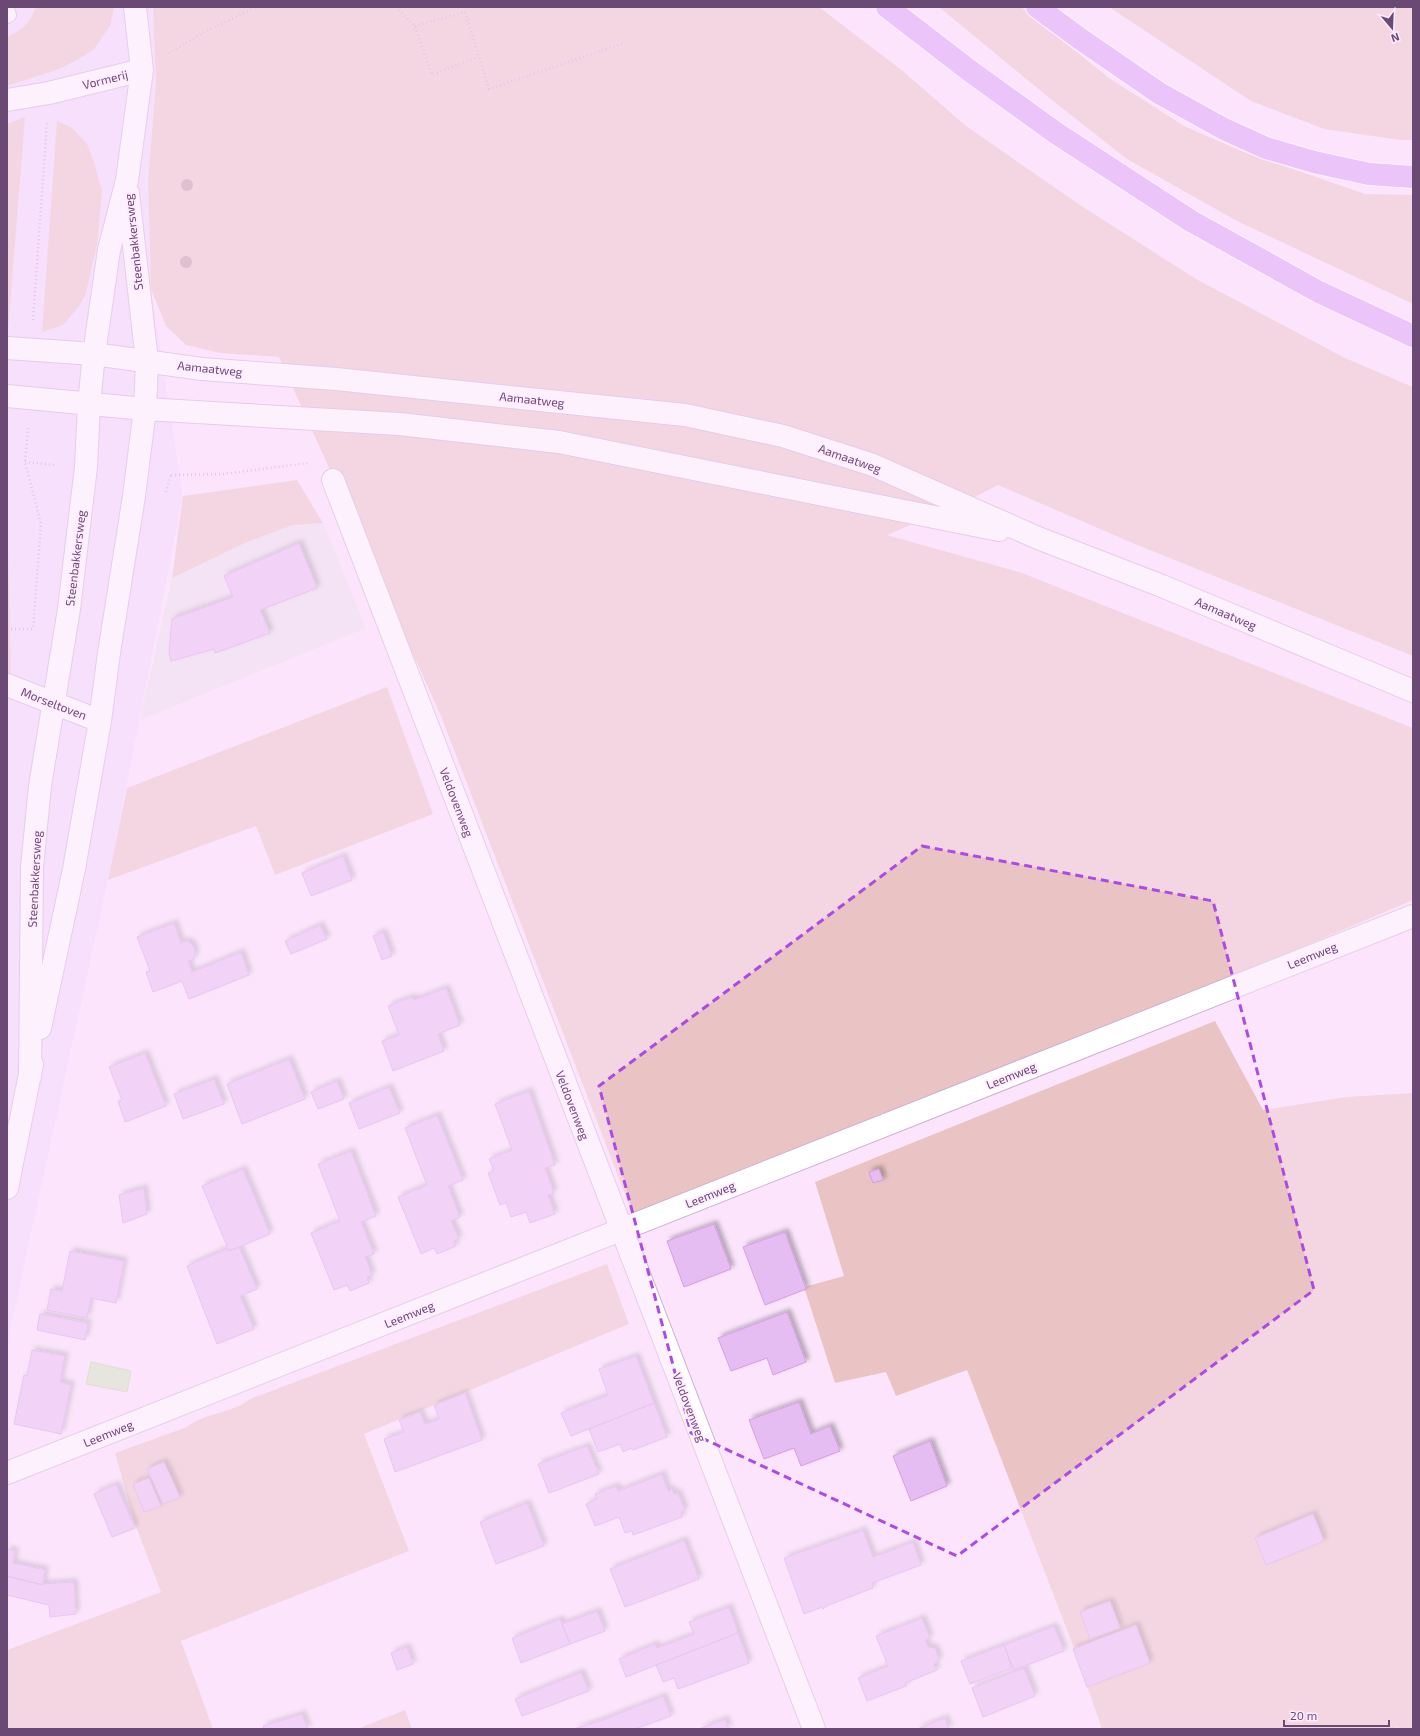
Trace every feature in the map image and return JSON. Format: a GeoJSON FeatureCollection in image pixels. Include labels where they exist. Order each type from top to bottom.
{"type":"FeatureCollection","features":[{"type":"Feature","properties":{"kind":"highway"},"geometry":{"type":"LineString","coordinates":[[887,7],[1056,134],[1191,221],[1319,292],[1413,336]]}},
{"type":"Feature","properties":{"kind":"highway"},"geometry":{"type":"LineString","coordinates":[[1037,7],[1079,38],[1160,93],[1224,129],[1266,148],[1314,162],[1369,174],[1413,177]]}},
{"type":"Feature","properties":{"kind":"street","name":"Vormerij"},"geometry":{"type":"LineString","coordinates":[[7,100],[49,93],[142,70],[134,7]]}},
{"type":"Feature","properties":{"kind":"street"},"geometry":{"type":"LineString","coordinates":[[127,180],[142,70]]}},
{"type":"Feature","properties":{"kind":"street","name":"Steenbakkersweg"},"geometry":{"type":"LineString","coordinates":[[30,1077],[32,867],[40,786],[55,704],[69,609],[86,467],[88,404],[94,354],[109,250],[127,180]]}},
{"type":"Feature","properties":{"kind":"street","name":"Steenbakkersweg"},"geometry":{"type":"LineString","coordinates":[[7,1188],[74,869],[100,721],[109,653],[138,472],[147,361],[127,180]]}},
{"type":"Feature","properties":{"kind":"street","name":"Aamaatweg"},"geometry":{"type":"LineString","coordinates":[[7,348],[94,354],[202,369],[336,379],[685,415],[783,436],[873,465],[1038,538],[1162,586],[1413,691]]}},
{"type":"Feature","properties":{"kind":"street","name":"Aamaatweg"},"geometry":{"type":"LineString","coordinates":[[7,396],[144,409],[399,424],[559,442],[1038,538]]}},
{"type":"Feature","properties":{"kind":"street","name":"Veldovenweg"},"geometry":{"type":"LineString","coordinates":[[333,480],[814,1729]]}},
{"type":"Feature","properties":{"kind":"street","name":"Morseltoven"},"geometry":{"type":"LineString","coordinates":[[7,685],[100,721]]}},
{"type":"Feature","properties":{"kind":"street","name":"Leemweg"},"geometry":{"type":"LineString","coordinates":[[7,1473],[1413,916]]}},
{"type":"Feature","properties":{"kind":"lane"},"geometry":{"type":"LineString","coordinates":[[7,10],[7,16]]}},
{"type":"Feature","properties":{"kind":"path"},"geometry":{"type":"LineString","coordinates":[[142,70],[208,30],[257,7]]}},
{"type":"Feature","properties":{"kind":"path"},"geometry":{"type":"LineString","coordinates":[[396,7],[415,26],[432,75],[478,57]]}},
{"type":"Feature","properties":{"kind":"path"},"geometry":{"type":"LineString","coordinates":[[415,26],[465,12],[489,89],[624,43]]}},
{"type":"Feature","properties":{"kind":"path"},"geometry":{"type":"LineString","coordinates":[[26,462],[86,467]]}},
{"type":"Feature","properties":{"kind":"path"},"geometry":{"type":"LineString","coordinates":[[138,472],[170,475],[223,474],[312,462],[322,465],[333,480]]}},
{"type":"Feature","properties":{"kind":"path"},"geometry":{"type":"LineString","coordinates":[[7,629],[34,629]]}},
{"type":"Feature","properties":{"kind":"highlighted area"},"geometry":{"type":"Polygon","coordinates":[[[922,846],[1213,901],[1314,1290],[957,1556],[691,1433],[599,1086],[922,846]]]}},
{"type":"Feature","properties":{"kind":"shaded area"},"geometry":{"type":"Polygon","coordinates":[[[7,7],[153,7],[156,83],[148,183],[151,289],[183,496],[108,880],[7,1344],[7,7]]]}},
{"type":"Feature","properties":{"kind":"shaded area"},"geometry":{"type":"Polygon","coordinates":[[[36,7],[114,7],[110,26],[94,49],[59,69],[7,86],[7,37],[25,25],[31,18],[36,7]]]}},
{"type":"Feature","properties":{"kind":"shaded area"},"geometry":{"type":"Polygon","coordinates":[[[153,7],[819,7],[904,72],[966,126],[1080,205],[1196,279],[1345,358],[1413,387],[1413,656],[1130,542],[998,485],[971,499],[887,535],[1022,573],[1413,728],[1413,900],[1071,1045],[633,1215],[441,716],[279,357],[220,353],[186,345],[166,326],[151,289],[148,182],[156,83],[153,7]]]}},
{"type":"Feature","properties":{"kind":"shaded area"},"geometry":{"type":"Polygon","coordinates":[[[939,7],[1021,7],[1109,78],[1184,126],[1244,152],[1365,194],[1413,195],[1413,304],[1237,221],[1127,159],[1053,101],[939,7]]]}},
{"type":"Feature","properties":{"kind":"shaded area"},"geometry":{"type":"Polygon","coordinates":[[[1109,7],[1413,7],[1413,140],[1400,140],[1324,129],[1251,101],[1109,7]]]}},
{"type":"Feature","properties":{"kind":"shaded area"},"geometry":{"type":"Polygon","coordinates":[[[25,117],[7,343],[7,124],[25,117]]]}},
{"type":"Feature","properties":{"kind":"shaded area"},"geometry":{"type":"Polygon","coordinates":[[[57,121],[71,127],[87,144],[102,191],[97,244],[86,293],[80,305],[63,325],[42,332],[57,121]]]}},
{"type":"Feature","properties":{"kind":"shaded area"},"geometry":{"type":"Polygon","coordinates":[[[297,480],[323,523],[293,525],[247,542],[172,578],[183,496],[297,480]]]}},
{"type":"Feature","properties":{"kind":"shaded area"},"geometry":{"type":"Polygon","coordinates":[[[7,498],[11,676],[7,674],[7,498]]]}},
{"type":"Feature","properties":{"kind":"shaded area"},"geometry":{"type":"Polygon","coordinates":[[[323,523],[366,628],[140,720],[172,578],[247,542],[293,525],[323,523]]]}},
{"type":"Feature","properties":{"kind":"shaded area"},"geometry":{"type":"Polygon","coordinates":[[[387,687],[433,814],[275,875],[256,826],[108,880],[127,788],[387,687]]]}},
{"type":"Feature","properties":{"kind":"shaded area"},"geometry":{"type":"Polygon","coordinates":[[[1215,1021],[1263,1110],[1346,1097],[1413,1093],[1413,1729],[1399,1729],[1398,1727],[1392,1729],[1102,1729],[1072,1643],[967,1370],[896,1396],[886,1372],[835,1383],[804,1287],[844,1276],[815,1182],[1215,1021]]]}},
{"type":"Feature","properties":{"kind":"shaded area"},"geometry":{"type":"Polygon","coordinates":[[[607,1264],[629,1324],[364,1434],[409,1551],[181,1641],[213,1729],[7,1729],[7,1650],[161,1592],[135,1524],[115,1453],[187,1427],[202,1418],[235,1408],[250,1399],[607,1264]]]}},
{"type":"Feature","properties":{"kind":"shaded area"},"geometry":{"type":"Polygon","coordinates":[[[91,1362],[131,1371],[127,1392],[86,1384],[91,1362]]]}},
{"type":"Feature","properties":{"kind":"shaded area"},"geometry":{"type":"Polygon","coordinates":[[[405,1710],[412,1729],[357,1729],[405,1710]]]}},
{"type":"Feature","properties":{"kind":"building"},"geometry":{"type":"Polygon","coordinates":[[[299,543],[317,588],[260,610],[270,633],[215,653],[214,649],[171,661],[169,653],[172,619],[233,597],[224,576],[299,543]]]}},
{"type":"Feature","properties":{"kind":"building"},"geometry":{"type":"Polygon","coordinates":[[[343,856],[352,880],[311,896],[302,873],[343,856]]]}},
{"type":"Feature","properties":{"kind":"building"},"geometry":{"type":"Polygon","coordinates":[[[174,923],[181,943],[186,941],[191,943],[194,948],[195,953],[193,960],[188,961],[192,972],[241,952],[249,975],[189,999],[182,981],[153,992],[146,972],[150,971],[137,937],[174,923]]]}},
{"type":"Feature","properties":{"kind":"building"},"geometry":{"type":"Polygon","coordinates":[[[320,925],[327,939],[291,954],[285,941],[320,925]]]}},
{"type":"Feature","properties":{"kind":"building"},"geometry":{"type":"Polygon","coordinates":[[[383,932],[392,956],[382,960],[373,936],[383,932]]]}},
{"type":"Feature","properties":{"kind":"building"},"geometry":{"type":"Polygon","coordinates":[[[446,988],[460,1025],[438,1034],[444,1051],[393,1071],[382,1041],[399,1035],[388,1006],[412,997],[414,1000],[446,988]]]}},
{"type":"Feature","properties":{"kind":"building"},"geometry":{"type":"Polygon","coordinates":[[[145,1053],[166,1106],[125,1122],[118,1101],[122,1100],[109,1067],[145,1053]]]}},
{"type":"Feature","properties":{"kind":"building"},"geometry":{"type":"Polygon","coordinates":[[[289,1059],[305,1099],[242,1124],[227,1084],[289,1059]]]}},
{"type":"Feature","properties":{"kind":"building"},"geometry":{"type":"Polygon","coordinates":[[[214,1079],[224,1104],[183,1119],[174,1094],[214,1079]]]}},
{"type":"Feature","properties":{"kind":"building"},"geometry":{"type":"Polygon","coordinates":[[[337,1081],[344,1099],[318,1109],[311,1092],[337,1081]]]}},
{"type":"Feature","properties":{"kind":"building"},"geometry":{"type":"Polygon","coordinates":[[[389,1087],[400,1113],[359,1129],[349,1103],[389,1087]]]}},
{"type":"Feature","properties":{"kind":"building"},"geometry":{"type":"Polygon","coordinates":[[[529,1091],[555,1165],[545,1168],[554,1193],[548,1195],[555,1214],[530,1223],[526,1212],[511,1217],[506,1203],[500,1205],[488,1173],[494,1171],[489,1159],[512,1150],[495,1104],[529,1091]]]}},
{"type":"Feature","properties":{"kind":"building"},"geometry":{"type":"Polygon","coordinates":[[[437,1115],[463,1180],[448,1186],[460,1217],[451,1221],[459,1239],[454,1241],[456,1246],[437,1254],[434,1248],[421,1254],[398,1197],[427,1185],[405,1128],[437,1115]]]}},
{"type":"Feature","properties":{"kind":"building"},"geometry":{"type":"Polygon","coordinates":[[[351,1151],[376,1216],[361,1222],[374,1254],[365,1257],[372,1275],[367,1277],[369,1283],[350,1291],[347,1285],[334,1290],[311,1233],[340,1221],[318,1164],[351,1151]]]}},
{"type":"Feature","properties":{"kind":"building"},"geometry":{"type":"Polygon","coordinates":[[[243,1169],[270,1234],[229,1251],[202,1186],[243,1169]]]}},
{"type":"Feature","properties":{"kind":"building"},"geometry":{"type":"Polygon","coordinates":[[[879,1169],[883,1180],[873,1183],[869,1172],[879,1169]]]}},
{"type":"Feature","properties":{"kind":"building"},"geometry":{"type":"Polygon","coordinates":[[[144,1188],[147,1214],[123,1223],[119,1195],[144,1188]]]}},
{"type":"Feature","properties":{"kind":"building"},"geometry":{"type":"Polygon","coordinates":[[[714,1224],[731,1269],[684,1287],[667,1241],[714,1224]]]}},
{"type":"Feature","properties":{"kind":"building"},"geometry":{"type":"Polygon","coordinates":[[[785,1232],[806,1289],[765,1305],[743,1247],[785,1232]]]}},
{"type":"Feature","properties":{"kind":"building"},"geometry":{"type":"Polygon","coordinates":[[[239,1247],[257,1289],[240,1296],[254,1329],[217,1344],[187,1266],[228,1248],[229,1251],[239,1247]]]}},
{"type":"Feature","properties":{"kind":"building"},"geometry":{"type":"Polygon","coordinates":[[[70,1251],[124,1261],[116,1303],[91,1298],[87,1318],[47,1310],[51,1289],[62,1291],[70,1251]]]}},
{"type":"Feature","properties":{"kind":"building"},"geometry":{"type":"Polygon","coordinates":[[[787,1312],[806,1362],[773,1375],[767,1358],[731,1371],[718,1338],[787,1312]]]}},
{"type":"Feature","properties":{"kind":"building"},"geometry":{"type":"Polygon","coordinates":[[[40,1314],[88,1323],[85,1340],[37,1330],[40,1314]]]}},
{"type":"Feature","properties":{"kind":"building"},"geometry":{"type":"Polygon","coordinates":[[[32,1350],[65,1356],[60,1382],[71,1385],[61,1434],[14,1424],[24,1375],[27,1376],[32,1350]]]}},
{"type":"Feature","properties":{"kind":"building"},"geometry":{"type":"Polygon","coordinates":[[[636,1356],[654,1403],[571,1436],[561,1413],[608,1395],[599,1369],[636,1356]]]}},
{"type":"Feature","properties":{"kind":"building"},"geometry":{"type":"Polygon","coordinates":[[[465,1393],[482,1440],[395,1472],[384,1439],[404,1432],[399,1420],[420,1412],[425,1424],[439,1419],[434,1405],[465,1393]]]}},
{"type":"Feature","properties":{"kind":"building"},"geometry":{"type":"Polygon","coordinates":[[[799,1402],[811,1434],[830,1426],[840,1451],[801,1466],[794,1448],[764,1459],[749,1420],[799,1402]]]}},
{"type":"Feature","properties":{"kind":"building"},"geometry":{"type":"Polygon","coordinates":[[[654,1403],[667,1437],[633,1450],[631,1448],[623,1452],[620,1444],[598,1452],[589,1429],[654,1403]]]}},
{"type":"Feature","properties":{"kind":"building"},"geometry":{"type":"Polygon","coordinates":[[[930,1441],[947,1486],[911,1501],[893,1456],[930,1441]]]}},
{"type":"Feature","properties":{"kind":"building"},"geometry":{"type":"Polygon","coordinates":[[[587,1446],[599,1474],[549,1493],[538,1464],[587,1446]]]}},
{"type":"Feature","properties":{"kind":"building"},"geometry":{"type":"Polygon","coordinates":[[[164,1462],[180,1497],[163,1504],[147,1469],[164,1462]]]}},
{"type":"Feature","properties":{"kind":"building"},"geometry":{"type":"Polygon","coordinates":[[[662,1474],[668,1491],[672,1489],[674,1494],[678,1493],[685,1510],[681,1512],[682,1517],[633,1535],[632,1531],[625,1533],[619,1517],[595,1526],[586,1504],[597,1499],[595,1494],[616,1486],[618,1491],[662,1474]]]}},
{"type":"Feature","properties":{"kind":"building"},"geometry":{"type":"Polygon","coordinates":[[[149,1478],[161,1506],[144,1512],[133,1484],[149,1478]]]}},
{"type":"Feature","properties":{"kind":"building"},"geometry":{"type":"Polygon","coordinates":[[[116,1484],[135,1528],[112,1537],[94,1494],[116,1484]]]}},
{"type":"Feature","properties":{"kind":"building"},"geometry":{"type":"Polygon","coordinates":[[[527,1503],[544,1546],[496,1564],[480,1522],[527,1503]]]}},
{"type":"Feature","properties":{"kind":"building"},"geometry":{"type":"Polygon","coordinates":[[[1313,1514],[1324,1541],[1266,1565],[1255,1538],[1313,1514]]]}},
{"type":"Feature","properties":{"kind":"building"},"geometry":{"type":"Polygon","coordinates":[[[863,1530],[873,1557],[913,1542],[921,1565],[872,1583],[873,1588],[826,1606],[823,1609],[822,1607],[804,1614],[784,1558],[863,1530]]]}},
{"type":"Feature","properties":{"kind":"building"},"geometry":{"type":"Polygon","coordinates":[[[684,1540],[699,1579],[625,1607],[610,1569],[684,1540]]]}},
{"type":"Feature","properties":{"kind":"building"},"geometry":{"type":"Polygon","coordinates":[[[7,1549],[15,1551],[13,1563],[45,1570],[43,1585],[7,1576],[7,1549]]]}},
{"type":"Feature","properties":{"kind":"building"},"geometry":{"type":"Polygon","coordinates":[[[7,1576],[43,1585],[74,1582],[76,1614],[50,1617],[49,1605],[7,1595],[7,1576]]]}},
{"type":"Feature","properties":{"kind":"building"},"geometry":{"type":"Polygon","coordinates":[[[1110,1601],[1120,1628],[1090,1639],[1080,1612],[1110,1601]]]}},
{"type":"Feature","properties":{"kind":"building"},"geometry":{"type":"Polygon","coordinates":[[[729,1607],[738,1633],[626,1677],[619,1659],[655,1644],[657,1648],[694,1634],[689,1622],[729,1607]]]}},
{"type":"Feature","properties":{"kind":"building"},"geometry":{"type":"Polygon","coordinates":[[[597,1611],[605,1631],[570,1644],[562,1624],[597,1611]]]}},
{"type":"Feature","properties":{"kind":"building"},"geometry":{"type":"Polygon","coordinates":[[[922,1618],[930,1638],[925,1640],[928,1647],[935,1648],[939,1659],[934,1665],[937,1670],[905,1683],[906,1686],[867,1701],[858,1678],[888,1666],[876,1636],[922,1618]]]}},
{"type":"Feature","properties":{"kind":"building"},"geometry":{"type":"Polygon","coordinates":[[[560,1619],[570,1644],[521,1663],[512,1638],[560,1619]]]}},
{"type":"Feature","properties":{"kind":"building"},"geometry":{"type":"Polygon","coordinates":[[[1136,1625],[1150,1663],[1087,1687],[1073,1649],[1136,1625]]]}},
{"type":"Feature","properties":{"kind":"building"},"geometry":{"type":"Polygon","coordinates":[[[1054,1626],[1064,1651],[1014,1670],[1004,1645],[1054,1626]]]}},
{"type":"Feature","properties":{"kind":"building"},"geometry":{"type":"Polygon","coordinates":[[[738,1633],[749,1663],[678,1689],[674,1678],[663,1682],[656,1665],[738,1633]]]}},
{"type":"Feature","properties":{"kind":"building"},"geometry":{"type":"Polygon","coordinates":[[[1004,1645],[1012,1668],[970,1684],[961,1661],[1004,1645]]]}},
{"type":"Feature","properties":{"kind":"building"},"geometry":{"type":"Polygon","coordinates":[[[407,1647],[413,1664],[397,1670],[391,1653],[407,1647]]]}},
{"type":"Feature","properties":{"kind":"building"},"geometry":{"type":"Polygon","coordinates":[[[1024,1668],[1035,1696],[983,1717],[972,1688],[1024,1668]]]}},
{"type":"Feature","properties":{"kind":"building"},"geometry":{"type":"Polygon","coordinates":[[[581,1672],[589,1691],[522,1716],[515,1699],[581,1672]]]}},
{"type":"Feature","properties":{"kind":"building"},"geometry":{"type":"Polygon","coordinates":[[[663,1696],[671,1716],[635,1729],[574,1729],[602,1720],[663,1696]]]}},
{"type":"Feature","properties":{"kind":"building"},"geometry":{"type":"Polygon","coordinates":[[[302,1714],[308,1729],[264,1729],[263,1726],[302,1714]]]}},
{"type":"Feature","properties":{"kind":"building"},"geometry":{"type":"Polygon","coordinates":[[[945,1718],[949,1729],[917,1729],[945,1718]]]}},
{"type":"Feature","properties":{"kind":"building"},"geometry":{"type":"Polygon","coordinates":[[[725,1719],[729,1729],[699,1729],[725,1719]]]}}]}
